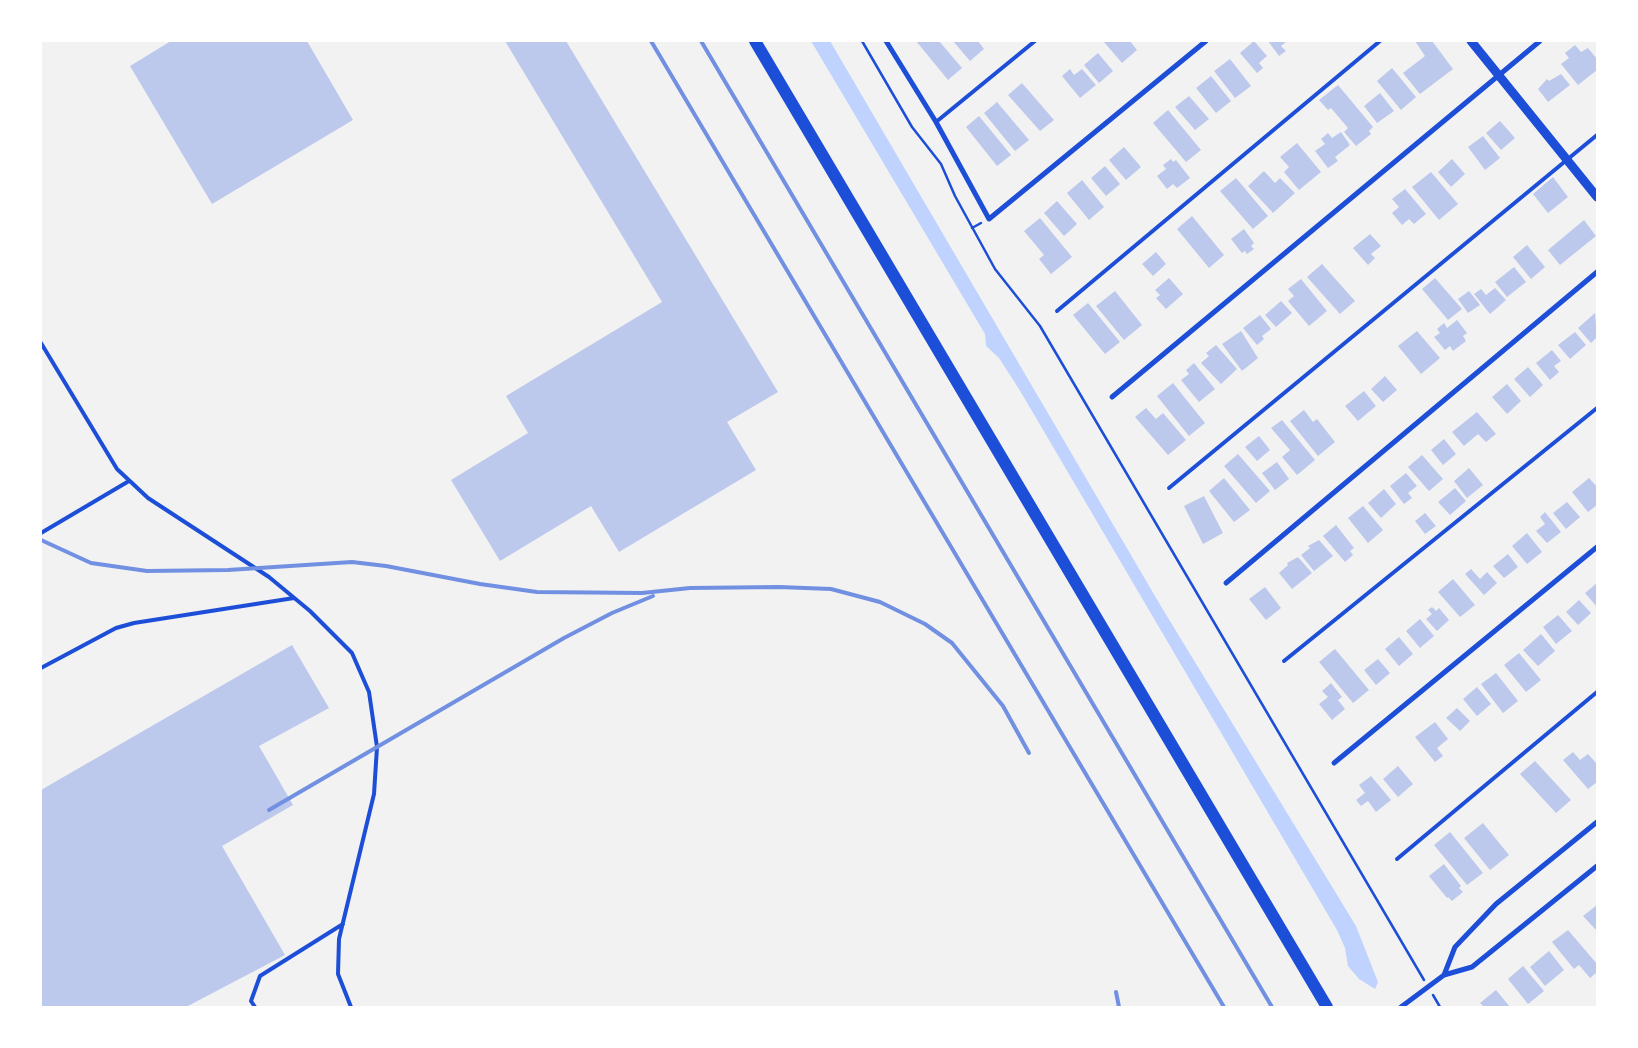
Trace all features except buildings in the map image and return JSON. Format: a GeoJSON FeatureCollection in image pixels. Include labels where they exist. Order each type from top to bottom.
{"type":"FeatureCollection","features":[{"type":"Feature","properties":{"kind":"main road"},"geometry":{"type":"LineString","coordinates":[[755,41],[1327,1007]]}},
{"type":"Feature","properties":{"kind":"street"},"geometry":{"type":"LineString","coordinates":[[886,41],[936,122],[989,219],[1206,41]]}},
{"type":"Feature","properties":{"kind":"street"},"geometry":{"type":"LineString","coordinates":[[1471,41],[1597,197]]}},
{"type":"Feature","properties":{"kind":"street"},"geometry":{"type":"LineString","coordinates":[[1112,397],[1540,41]]}},
{"type":"Feature","properties":{"kind":"street"},"geometry":{"type":"LineString","coordinates":[[1226,583],[1597,272]]}},
{"type":"Feature","properties":{"kind":"street"},"geometry":{"type":"LineString","coordinates":[[1334,763],[1597,547]]}},
{"type":"Feature","properties":{"kind":"street"},"geometry":{"type":"LineString","coordinates":[[1444,975],[1455,947],[1496,904],[1597,822]]}},
{"type":"Feature","properties":{"kind":"street"},"geometry":{"type":"LineString","coordinates":[[1401,1007],[1444,975],[1472,967],[1597,866]]}},
{"type":"Feature","properties":{"kind":"lane"},"geometry":{"type":"LineString","coordinates":[[936,122],[1035,41]]}},
{"type":"Feature","properties":{"kind":"lane"},"geometry":{"type":"LineString","coordinates":[[1057,311],[1380,41]]}},
{"type":"Feature","properties":{"kind":"lane"},"geometry":{"type":"LineString","coordinates":[[1169,488],[1597,135]]}},
{"type":"Feature","properties":{"kind":"lane"},"geometry":{"type":"LineString","coordinates":[[41,343],[117,469],[129,481],[148,498],[269,577],[352,653],[369,692],[377,747],[374,794],[339,939],[338,974],[351,1007]]}},
{"type":"Feature","properties":{"kind":"lane"},"geometry":{"type":"LineString","coordinates":[[1284,661],[1597,408]]}},
{"type":"Feature","properties":{"kind":"lane"},"geometry":{"type":"LineString","coordinates":[[41,533],[129,481]]}},
{"type":"Feature","properties":{"kind":"lane"},"geometry":{"type":"LineString","coordinates":[[41,668],[116,628],[294,598]]}},
{"type":"Feature","properties":{"kind":"lane"},"geometry":{"type":"LineString","coordinates":[[1397,859],[1597,692]]}},
{"type":"Feature","properties":{"kind":"lane"},"geometry":{"type":"LineString","coordinates":[[255,1007],[251,1001],[260,976],[343,924]]}},
{"type":"Feature","properties":{"kind":"path"},"geometry":{"type":"LineString","coordinates":[[862,41],[912,127],[941,164],[955,196],[995,269],[1040,326],[1440,1007]]}},
{"type":"Feature","properties":{"kind":"water"},"geometry":{"type":"Polygon","coordinates":[[[811,41],[830,41],[1162,608],[1356,926],[1378,982],[1375,989],[1359,979],[1348,966],[1345,948],[1337,930],[1019,389],[999,358],[986,346],[985,334],[811,41]]]}},
{"type":"Feature","properties":{"kind":"railway"},"geometry":{"type":"LineString","coordinates":[[651,41],[1224,1007]]}},
{"type":"Feature","properties":{"kind":"railway"},"geometry":{"type":"LineString","coordinates":[[701,41],[1272,1007]]}},
{"type":"Feature","properties":{"kind":"railway"},"geometry":{"type":"LineString","coordinates":[[41,540],[91,563],[147,571],[228,570],[352,562],[537,592],[642,593],[690,588],[779,587],[831,589],[880,602],[925,624],[952,643],[1003,706],[1029,753]]}},
{"type":"Feature","properties":{"kind":"railway"},"geometry":{"type":"LineString","coordinates":[[269,810],[564,638],[612,613],[653,596]]}},
{"type":"Feature","properties":{"kind":"railway"},"geometry":{"type":"LineString","coordinates":[[1116,992],[1119,1007]]}}]}
